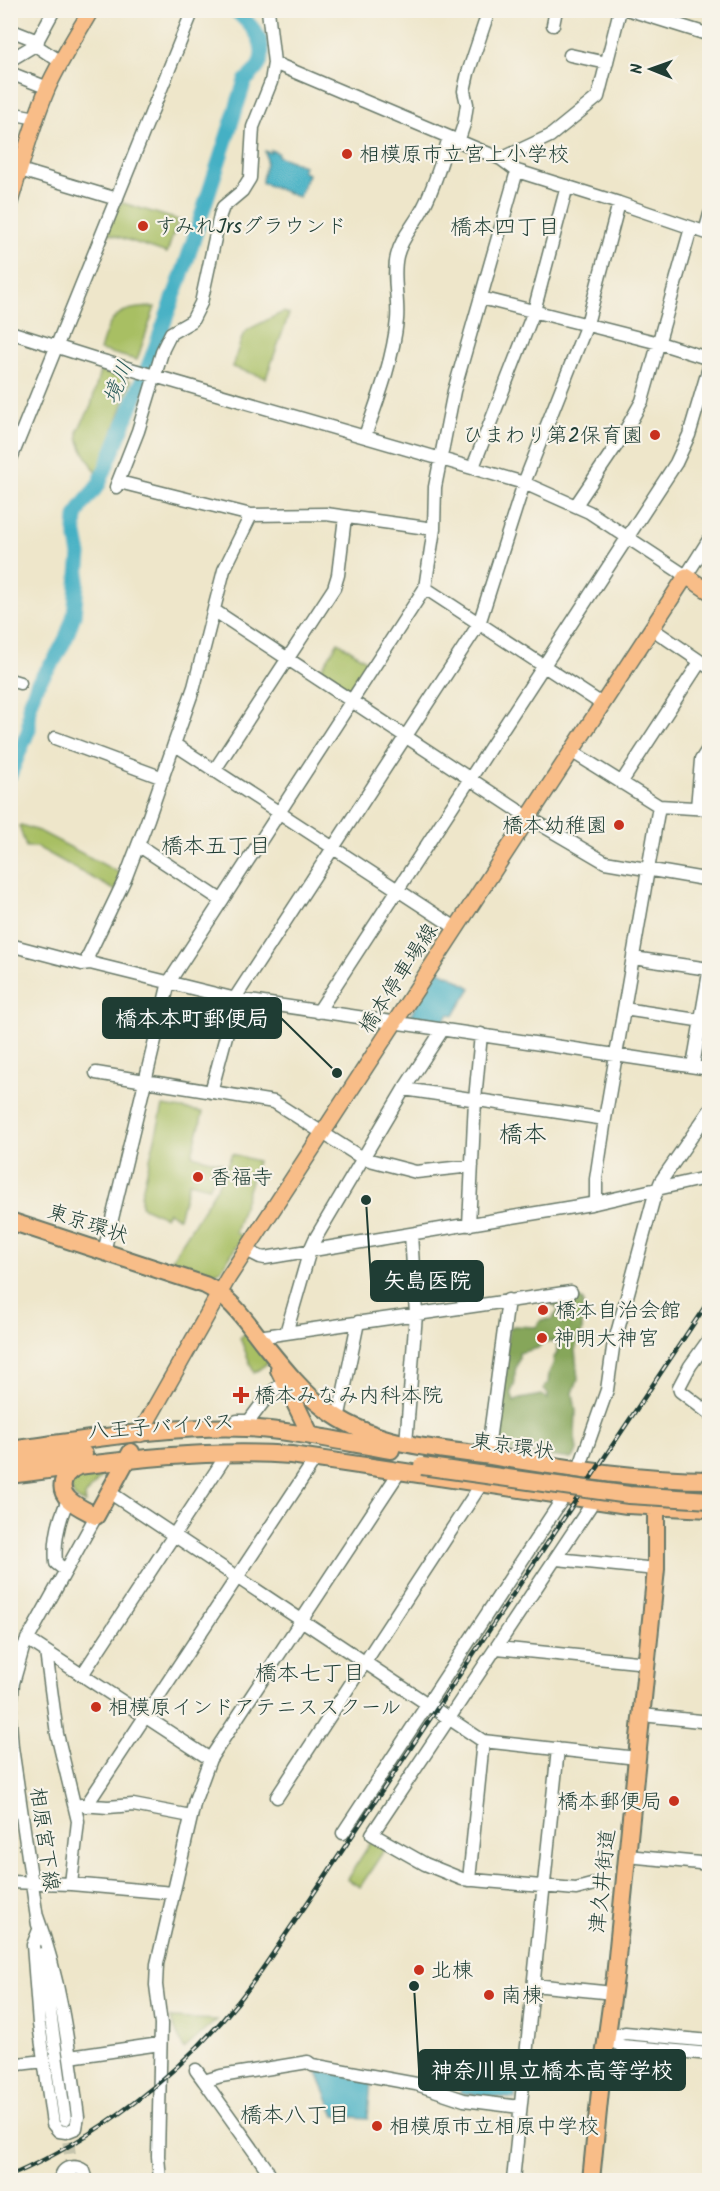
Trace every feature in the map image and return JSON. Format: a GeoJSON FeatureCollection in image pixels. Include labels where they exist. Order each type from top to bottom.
{"type":"FeatureCollection","features":[{"type":"Feature","properties":{"kind":"highway","name":"東京環状"},"geometry":{"type":"LineString","coordinates":[[10,1221],[205,1285],[235,1306],[263,1343]]}},
{"type":"Feature","properties":{"kind":"highway"},"geometry":{"type":"LineString","coordinates":[[263,1343],[314,1448]]}},
{"type":"Feature","properties":{"kind":"highway"},"geometry":{"type":"LineString","coordinates":[[263,1343],[310,1397],[337,1418],[364,1432],[406,1444],[537,1464],[657,1478],[710,1480]]}},
{"type":"Feature","properties":{"kind":"highway","name":"八王子バイパス"},"geometry":{"type":"LineString","coordinates":[[10,1450],[84,1441],[133,1447],[177,1431],[226,1428],[269,1430],[314,1448]]}},
{"type":"Feature","properties":{"kind":"highway"},"geometry":{"type":"LineString","coordinates":[[10,1438],[76,1431],[80,1433],[84,1441]]}},
{"type":"Feature","properties":{"kind":"highway","name":"八王子バイパス"},"geometry":{"type":"LineString","coordinates":[[10,1465],[133,1447],[247,1442],[314,1448]]}},
{"type":"Feature","properties":{"kind":"highway"},"geometry":{"type":"LineString","coordinates":[[133,1447],[96,1516],[68,1500],[63,1491],[64,1480],[72,1469],[133,1447],[268,1453],[314,1448],[400,1471],[656,1508],[710,1509]]}},
{"type":"Feature","properties":{"kind":"highway","name":"東京環状"},"geometry":{"type":"LineString","coordinates":[[314,1448],[631,1485],[710,1490]]}},
{"type":"Feature","properties":{"kind":"highway","name":"東京環状"},"geometry":{"type":"LineString","coordinates":[[423,1460],[629,1495],[710,1500]]}},
{"type":"Feature","properties":{"kind":"highway"},"geometry":{"type":"LineString","coordinates":[[535,1491],[531,1485],[537,1464]]}},
{"type":"Feature","properties":{"kind":"highway"},"geometry":{"type":"LineString","coordinates":[[10,1465],[82,1465]]}},
{"type":"Feature","properties":{"kind":"highway"},"geometry":{"type":"LineString","coordinates":[[10,1474],[82,1465]]}},
{"type":"Feature","properties":{"kind":"highway","name":"津久井街道"},"geometry":{"type":"LineString","coordinates":[[591,2181],[613,1993],[656,1569],[657,1478]]}},
{"type":"Feature","properties":{"kind":"main road"},"geometry":{"type":"LineString","coordinates":[[10,202],[36,118],[48,88],[91,10]]}},
{"type":"Feature","properties":{"kind":"main road"},"geometry":{"type":"LineString","coordinates":[[686,576],[710,592]]}},
{"type":"Feature","properties":{"kind":"main road","name":"橋本停車場線"},"geometry":{"type":"LineString","coordinates":[[133,1447],[219,1293],[246,1250],[686,576]]}},
{"type":"Feature","properties":{"kind":"main road"},"geometry":{"type":"LineString","coordinates":[[157,1402],[157,1416],[160,1423],[169,1430],[177,1431]]}},
{"type":"Feature","properties":{"kind":"street"},"geometry":{"type":"LineString","coordinates":[[10,60],[37,43],[54,10]]}},
{"type":"Feature","properties":{"kind":"street"},"geometry":{"type":"LineString","coordinates":[[10,461],[193,10]]}},
{"type":"Feature","properties":{"kind":"street"},"geometry":{"type":"LineString","coordinates":[[268,10],[274,63],[272,82],[253,127],[250,178],[242,191],[224,207],[215,233],[201,303],[192,321],[171,333],[163,349],[117,484],[251,515],[326,514],[434,529]]}},
{"type":"Feature","properties":{"kind":"street"},"geometry":{"type":"LineString","coordinates":[[365,436],[384,381],[395,334],[397,319],[394,271],[396,257],[402,242],[424,207],[453,140],[464,124],[467,104],[464,91],[489,10]]}},
{"type":"Feature","properties":{"kind":"street"},"geometry":{"type":"LineString","coordinates":[[553,25],[556,10]]}},
{"type":"Feature","properties":{"kind":"street"},"geometry":{"type":"LineString","coordinates":[[501,159],[550,136],[598,97],[620,10]]}},
{"type":"Feature","properties":{"kind":"street"},"geometry":{"type":"LineString","coordinates":[[630,10],[710,35]]}},
{"type":"Feature","properties":{"kind":"street"},"geometry":{"type":"LineString","coordinates":[[10,30],[37,43],[61,62]]}},
{"type":"Feature","properties":{"kind":"street"},"geometry":{"type":"LineString","coordinates":[[570,55],[607,63]]}},
{"type":"Feature","properties":{"kind":"street"},"geometry":{"type":"LineString","coordinates":[[274,63],[501,159],[515,170],[707,233],[710,214]]}},
{"type":"Feature","properties":{"kind":"street"},"geometry":{"type":"LineString","coordinates":[[10,73],[48,88]]}},
{"type":"Feature","properties":{"kind":"street"},"geometry":{"type":"LineString","coordinates":[[10,113],[36,118]]}},
{"type":"Feature","properties":{"kind":"street"},"geometry":{"type":"LineString","coordinates":[[104,1252],[169,982],[425,588],[434,529],[435,487],[454,391],[515,170],[515,151]]}},
{"type":"Feature","properties":{"kind":"street"},"geometry":{"type":"LineString","coordinates":[[20,170],[117,199]]}},
{"type":"Feature","properties":{"kind":"street"},"geometry":{"type":"LineString","coordinates":[[472,467],[534,311],[567,186]]}},
{"type":"Feature","properties":{"kind":"street"},"geometry":{"type":"LineString","coordinates":[[211,1092],[236,999],[479,624],[524,483],[587,324],[620,203]]}},
{"type":"Feature","properties":{"kind":"street"},"geometry":{"type":"LineString","coordinates":[[576,506],[621,440],[637,411],[648,384],[691,228]]}},
{"type":"Feature","properties":{"kind":"street"},"geometry":{"type":"LineString","coordinates":[[481,298],[659,343],[710,359]]}},
{"type":"Feature","properties":{"kind":"street"},"geometry":{"type":"LineString","coordinates":[[10,332],[524,483],[576,506],[686,576],[710,538]]}},
{"type":"Feature","properties":{"kind":"street"},"geometry":{"type":"LineString","coordinates":[[318,1012],[676,463],[697,411],[710,364]]}},
{"type":"Feature","properties":{"kind":"street"},"geometry":{"type":"LineString","coordinates":[[90,963],[88,956],[124,879],[163,778],[194,687],[224,570],[251,515]]}},
{"type":"Feature","properties":{"kind":"street"},"geometry":{"type":"LineString","coordinates":[[214,771],[334,588],[338,575],[345,517]]}},
{"type":"Feature","properties":{"kind":"street"},"geometry":{"type":"LineString","coordinates":[[425,588],[602,704]]}},
{"type":"Feature","properties":{"kind":"street"},"geometry":{"type":"LineString","coordinates":[[215,611],[528,817],[605,862],[710,880]]}},
{"type":"Feature","properties":{"kind":"street"},"geometry":{"type":"LineString","coordinates":[[621,783],[705,665],[651,628]]}},
{"type":"Feature","properties":{"kind":"street"},"geometry":{"type":"LineString","coordinates":[[55,738],[163,778]]}},
{"type":"Feature","properties":{"kind":"street"},"geometry":{"type":"LineString","coordinates":[[174,744],[456,928]]}},
{"type":"Feature","properties":{"kind":"street"},"geometry":{"type":"LineString","coordinates":[[571,751],[659,806],[703,809],[700,760],[710,746]]}},
{"type":"Feature","properties":{"kind":"street"},"geometry":{"type":"LineString","coordinates":[[596,1203],[596,1179],[605,1119],[659,806]]}},
{"type":"Feature","properties":{"kind":"street"},"geometry":{"type":"LineString","coordinates":[[138,845],[221,900]]}},
{"type":"Feature","properties":{"kind":"street"},"geometry":{"type":"LineString","coordinates":[[10,945],[236,999],[710,1069]]}},
{"type":"Feature","properties":{"kind":"street"},"geometry":{"type":"LineString","coordinates":[[633,958],[709,968],[705,1021],[693,1066]]}},
{"type":"Feature","properties":{"kind":"street"},"geometry":{"type":"LineString","coordinates":[[624,1009],[705,1021]]}},
{"type":"Feature","properties":{"kind":"street"},"geometry":{"type":"LineString","coordinates":[[286,1333],[310,1250],[362,1158],[443,1029]]}},
{"type":"Feature","properties":{"kind":"street"},"geometry":{"type":"LineString","coordinates":[[469,1225],[475,1100],[482,1034]]}},
{"type":"Feature","properties":{"kind":"street"},"geometry":{"type":"LineString","coordinates":[[96,1073],[274,1102],[362,1158],[418,1172],[472,1166]]}},
{"type":"Feature","properties":{"kind":"street"},"geometry":{"type":"LineString","coordinates":[[404,1089],[605,1119]]}},
{"type":"Feature","properties":{"kind":"street"},"geometry":{"type":"LineString","coordinates":[[579,1469],[607,1390],[613,1348],[657,1190],[710,1110]]}},
{"type":"Feature","properties":{"kind":"street"},"geometry":{"type":"LineString","coordinates":[[246,1250],[265,1258],[596,1203],[710,1177]]}},
{"type":"Feature","properties":{"kind":"street"},"geometry":{"type":"LineString","coordinates":[[406,1444],[416,1314],[411,1234]]}},
{"type":"Feature","properties":{"kind":"street"},"geometry":{"type":"LineString","coordinates":[[263,1343],[286,1333],[571,1292]]}},
{"type":"Feature","properties":{"kind":"street"},"geometry":{"type":"LineString","coordinates":[[487,1456],[508,1300]]}},
{"type":"Feature","properties":{"kind":"street"},"geometry":{"type":"LineString","coordinates":[[337,1418],[358,1322]]}},
{"type":"Feature","properties":{"kind":"street"},"geometry":{"type":"LineString","coordinates":[[708,1344],[690,1366],[679,1387],[680,1391],[710,1414]]}},
{"type":"Feature","properties":{"kind":"street"},"geometry":{"type":"LineString","coordinates":[[226,1428],[229,1420],[249,1421],[270,1392],[284,1383]]}},
{"type":"Feature","properties":{"kind":"street"},"geometry":{"type":"LineString","coordinates":[[80,1804],[144,1716],[237,1577],[314,1448]]}},
{"type":"Feature","properties":{"kind":"street"},"geometry":{"type":"LineString","coordinates":[[82,1674],[222,1462],[226,1452]]}},
{"type":"Feature","properties":{"kind":"street"},"geometry":{"type":"LineString","coordinates":[[160,2181],[158,2156],[161,2024],[156,1973],[191,1816],[210,1759],[400,1471]]}},
{"type":"Feature","properties":{"kind":"street"},"geometry":{"type":"LineString","coordinates":[[276,1797],[482,1483]]}},
{"type":"Feature","properties":{"kind":"street"},"geometry":{"type":"LineString","coordinates":[[109,1492],[483,1741],[637,1758]]}},
{"type":"Feature","properties":{"kind":"street"},"geometry":{"type":"LineString","coordinates":[[343,1833],[565,1495]]}},
{"type":"Feature","properties":{"kind":"street"},"geometry":{"type":"LineString","coordinates":[[65,1570],[56,1563],[56,1554],[60,1519],[68,1500]]}},
{"type":"Feature","properties":{"kind":"street"},"geometry":{"type":"LineString","coordinates":[[593,1500],[557,1559],[372,1834],[432,1867],[469,1880],[576,1888],[595,1884]]}},
{"type":"Feature","properties":{"kind":"street","name":"相原宮下線"},"geometry":{"type":"LineString","coordinates":[[65,2119],[12,1747],[10,1719],[13,1683],[27,1639],[96,1516]]}},
{"type":"Feature","properties":{"kind":"street"},"geometry":{"type":"LineString","coordinates":[[557,1559],[656,1569]]}},
{"type":"Feature","properties":{"kind":"street"},"geometry":{"type":"LineString","coordinates":[[27,1639],[210,1759]]}},
{"type":"Feature","properties":{"kind":"street"},"geometry":{"type":"LineString","coordinates":[[497,1648],[647,1663]]}},
{"type":"Feature","properties":{"kind":"street"},"geometry":{"type":"LineString","coordinates":[[46,1652],[57,1734],[80,1804],[71,1884]]}},
{"type":"Feature","properties":{"kind":"street"},"geometry":{"type":"LineString","coordinates":[[642,1715],[710,1722]]}},
{"type":"Feature","properties":{"kind":"street"},"geometry":{"type":"LineString","coordinates":[[469,1880],[483,1741]]}},
{"type":"Feature","properties":{"kind":"street"},"geometry":{"type":"LineString","coordinates":[[513,2181],[558,1749]]}},
{"type":"Feature","properties":{"kind":"street"},"geometry":{"type":"LineString","coordinates":[[80,1804],[133,1805],[191,1816]]}},
{"type":"Feature","properties":{"kind":"street"},"geometry":{"type":"LineString","coordinates":[[627,1856],[710,1864]]}},
{"type":"Feature","properties":{"kind":"street"},"geometry":{"type":"LineString","coordinates":[[10,1882],[71,1884],[173,1893]]}},
{"type":"Feature","properties":{"kind":"street"},"geometry":{"type":"LineString","coordinates":[[37,1916],[49,1951],[63,2011],[70,2057],[78,2120],[76,2128],[66,2132],[59,2131],[53,2124],[39,2024],[33,1945],[39,1930]]}},
{"type":"Feature","properties":{"kind":"street"},"geometry":{"type":"LineString","coordinates":[[534,1985],[613,1993]]}},
{"type":"Feature","properties":{"kind":"street"},"geometry":{"type":"LineString","coordinates":[[606,2038],[625,2033],[710,2041]]}},
{"type":"Feature","properties":{"kind":"street"},"geometry":{"type":"LineString","coordinates":[[606,2038],[622,2046],[710,2055]]}},
{"type":"Feature","properties":{"kind":"street"},"geometry":{"type":"LineString","coordinates":[[70,2057],[160,2044]]}},
{"type":"Feature","properties":{"kind":"street"},"geometry":{"type":"LineString","coordinates":[[10,2066],[44,2061]]}},
{"type":"Feature","properties":{"kind":"street"},"geometry":{"type":"LineString","coordinates":[[204,2081],[308,2062],[312,2065],[416,2084],[464,2100],[520,2107]]}},
{"type":"Feature","properties":{"kind":"street"},"geometry":{"type":"LineString","coordinates":[[196,2070],[266,2168],[272,2181]]}},
{"type":"Feature","properties":{"kind":"street"},"geometry":{"type":"LineString","coordinates":[[69,2180],[63,2172],[75,2167],[84,2171],[87,2181]]}},
{"type":"Feature","properties":{"kind":"green space","name":"すみれJrsグラウンド"},"geometry":{"type":"Polygon","coordinates":[[[123,203],[178,220],[167,253],[107,233],[118,205],[123,203]]]}},
{"type":"Feature","properties":{"kind":"green space"},"geometry":{"type":"Polygon","coordinates":[[[155,307],[137,360],[100,350],[108,328],[117,315],[132,309],[155,307]]]}},
{"type":"Feature","properties":{"kind":"green space"},"geometry":{"type":"Polygon","coordinates":[[[283,312],[289,314],[266,378],[232,367],[243,335],[249,329],[283,312]]]}},
{"type":"Feature","properties":{"kind":"green space"},"geometry":{"type":"Polygon","coordinates":[[[100,371],[131,381],[98,475],[82,449],[78,430],[91,406],[100,371]]]}},
{"type":"Feature","properties":{"kind":"green space"},"geometry":{"type":"Polygon","coordinates":[[[338,642],[367,661],[347,693],[318,674],[338,642]]]}},
{"type":"Feature","properties":{"kind":"green space"},"geometry":{"type":"Polygon","coordinates":[[[19,826],[41,832],[122,874],[116,891],[37,847],[26,847],[19,826]]]}},
{"type":"Feature","properties":{"kind":"green space"},"geometry":{"type":"Polygon","coordinates":[[[163,1106],[203,1112],[192,1155],[222,1163],[209,1187],[189,1182],[179,1218],[168,1212],[165,1217],[141,1206],[141,1195],[163,1106]]]}},
{"type":"Feature","properties":{"kind":"green space"},"geometry":{"type":"Polygon","coordinates":[[[232,1154],[257,1161],[235,1233],[243,1236],[221,1270],[212,1274],[204,1274],[188,1266],[168,1265],[216,1189],[232,1154]]]}},
{"type":"Feature","properties":{"kind":"green space","name":"神明大神宮"},"geometry":{"type":"Polygon","coordinates":[[[565,1297],[578,1298],[583,1301],[582,1331],[575,1350],[578,1379],[573,1393],[577,1450],[571,1459],[492,1449],[509,1328],[514,1326],[536,1327],[541,1320],[552,1319],[559,1310],[552,1303],[553,1299],[565,1297]],[[554,1341],[543,1342],[538,1348],[519,1353],[515,1384],[511,1392],[514,1402],[542,1395],[548,1399],[548,1394],[544,1389],[548,1384],[553,1359],[557,1353],[557,1344],[554,1341]]]}},
{"type":"Feature","properties":{"kind":"green space"},"geometry":{"type":"Polygon","coordinates":[[[248,1331],[269,1362],[254,1373],[240,1338],[248,1331]]]}},
{"type":"Feature","properties":{"kind":"green space"},"geometry":{"type":"Polygon","coordinates":[[[108,1468],[85,1496],[85,1504],[74,1497],[69,1482],[76,1473],[108,1468]]]}},
{"type":"Feature","properties":{"kind":"green space"},"geometry":{"type":"Polygon","coordinates":[[[373,1839],[387,1846],[360,1887],[347,1879],[373,1839]]]}},
{"type":"Feature","properties":{"kind":"green space"},"geometry":{"type":"Polygon","coordinates":[[[170,2018],[217,2020],[184,2049],[170,2018]]]}},
{"type":"Feature","properties":{"kind":"water"},"geometry":{"type":"Polygon","coordinates":[[[271,150],[278,153],[278,156],[304,166],[302,171],[308,174],[299,197],[262,183],[266,166],[265,151],[270,153],[271,150]]]}},
{"type":"Feature","properties":{"kind":"water"},"geometry":{"type":"Polygon","coordinates":[[[439,970],[471,988],[454,1015],[449,1014],[442,1024],[412,1019],[410,1015],[439,970]]]}},
{"type":"Feature","properties":{"kind":"water"},"geometry":{"type":"Polygon","coordinates":[[[463,2067],[518,2074],[515,2099],[460,2093],[463,2067]]]}},
{"type":"Feature","properties":{"kind":"water"},"geometry":{"type":"Polygon","coordinates":[[[320,2070],[371,2081],[368,2118],[335,2116],[317,2073],[320,2070]]]}},
{"type":"Feature","properties":{"kind":"waterway","name":"境川"},"geometry":{"type":"LineString","coordinates":[[10,775],[29,729],[29,706],[37,684],[55,659],[74,615],[80,555],[75,529],[76,517],[99,484],[151,359],[185,266],[245,81],[260,63],[262,54],[260,40],[252,27],[235,10]]}},
{"type":"Feature","properties":{"kind":"tunnel"},"geometry":{"type":"LineString","coordinates":[[66,2124],[73,2178]]}},
{"type":"Feature","properties":{"kind":"railway"},"geometry":{"type":"LineString","coordinates":[[10,2176],[74,2143],[105,2124],[134,2102],[189,2055],[238,2002],[304,1908],[710,1299]]}},
{"type":"Feature","properties":{"kind":"place","name":"相模原市立宮上小学校"},"geometry":{"type":"Point","coordinates":[347,154]}},
{"type":"Feature","properties":{"kind":"place","name":"すみれJrsグラウンド"},"geometry":{"type":"Point","coordinates":[143,226]}},
{"type":"Feature","properties":{"kind":"place","name":"ひまわり第2保育園"},"geometry":{"type":"Point","coordinates":[655,435]}},
{"type":"Feature","properties":{"kind":"place","name":"橋本幼稚園"},"geometry":{"type":"Point","coordinates":[619,825]}},
{"type":"Feature","properties":{"kind":"place","name":"橋本本町郵便局"},"geometry":{"type":"Point","coordinates":[337,1073]}},
{"type":"Feature","properties":{"kind":"place","name":"香福寺"},"geometry":{"type":"Point","coordinates":[198,1177]}},
{"type":"Feature","properties":{"kind":"place","name":"矢島医院"},"geometry":{"type":"Point","coordinates":[366,1200]}},
{"type":"Feature","properties":{"kind":"place","name":"橋本自治会館"},"geometry":{"type":"Point","coordinates":[543,1310]}},
{"type":"Feature","properties":{"kind":"place","name":"神明大神宮"},"geometry":{"type":"Point","coordinates":[542,1338]}},
{"type":"Feature","properties":{"kind":"place","name":"橋本みなみ内科本院"},"geometry":{"type":"Point","coordinates":[241,1395]}},
{"type":"Feature","properties":{"kind":"place","name":"相模原インドアテニススクール"},"geometry":{"type":"Point","coordinates":[96,1707]}},
{"type":"Feature","properties":{"kind":"place","name":"橋本郵便局"},"geometry":{"type":"Point","coordinates":[674,1801]}},
{"type":"Feature","properties":{"kind":"place","name":"北棟"},"geometry":{"type":"Point","coordinates":[419,1970]}},
{"type":"Feature","properties":{"kind":"place","name":"神奈川県立橋本高等学校"},"geometry":{"type":"Point","coordinates":[414,1986]}},
{"type":"Feature","properties":{"kind":"place","name":"南棟"},"geometry":{"type":"Point","coordinates":[489,1995]}},
{"type":"Feature","properties":{"kind":"place","name":"相模原市立相原中学校"},"geometry":{"type":"Point","coordinates":[377,2126]}},
{"type":"Feature","properties":{"kind":"district","name":"橋本四丁目"},"geometry":{"type":"Point","coordinates":[505,226]}},
{"type":"Feature","properties":{"kind":"district","name":"橋本五丁目"},"geometry":{"type":"Point","coordinates":[216,845]}},
{"type":"Feature","properties":{"kind":"district","name":"橋本"},"geometry":{"type":"Point","coordinates":[523,1134]}},
{"type":"Feature","properties":{"kind":"district","name":"橋本七丁目"},"geometry":{"type":"Point","coordinates":[310,1672]}},
{"type":"Feature","properties":{"kind":"district","name":"橋本八丁目"},"geometry":{"type":"Point","coordinates":[295,2114]}}]}
